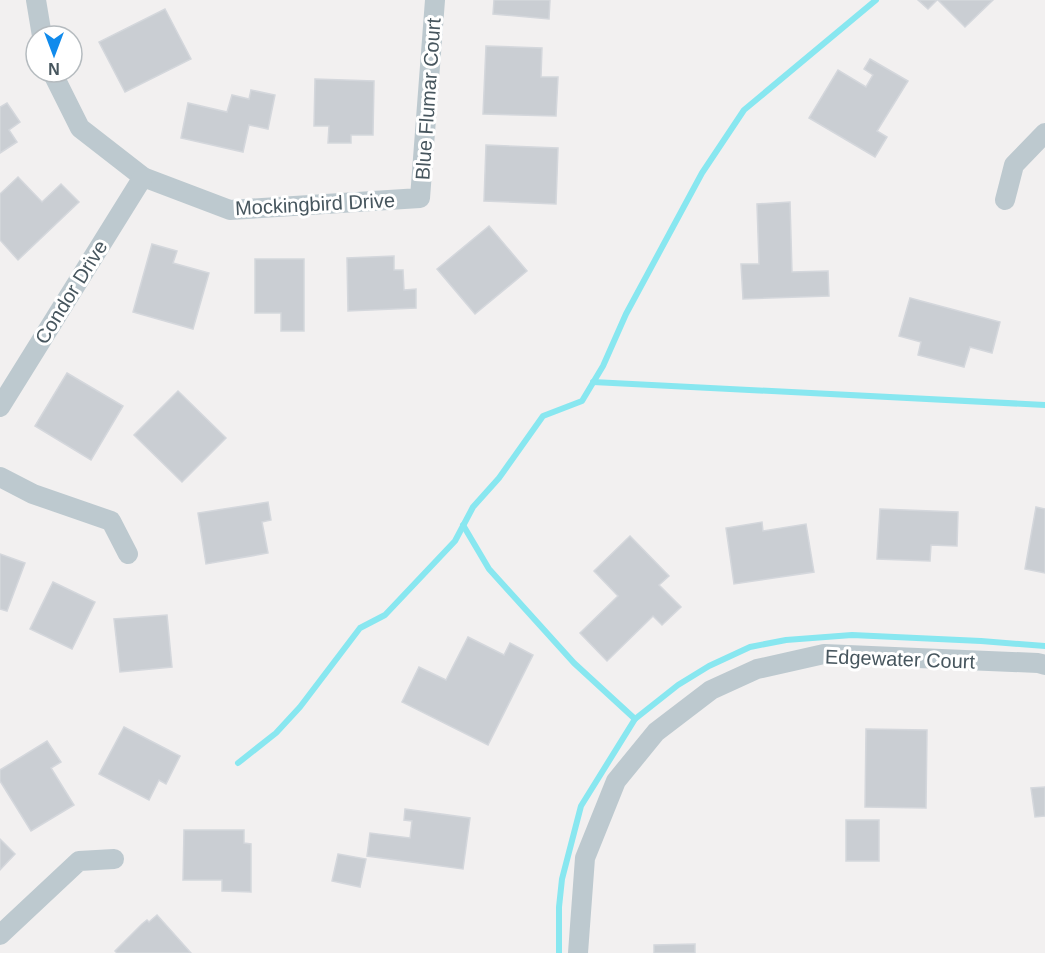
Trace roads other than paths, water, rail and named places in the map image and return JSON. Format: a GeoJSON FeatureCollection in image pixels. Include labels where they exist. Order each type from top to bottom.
{"type":"FeatureCollection","features":[{"type":"Feature","properties":{"kind":"street"},"geometry":{"type":"LineString","coordinates":[[36,0],[40,24]]}},
{"type":"Feature","properties":{"kind":"street","name":"Blue Flumar Court"},"geometry":{"type":"LineString","coordinates":[[420,198],[435,0]]}},
{"type":"Feature","properties":{"kind":"street","name":"Mockingbird Drive"},"geometry":{"type":"LineString","coordinates":[[58,84],[80,128],[142,177],[230,210],[420,198]]}},
{"type":"Feature","properties":{"kind":"street"},"geometry":{"type":"LineString","coordinates":[[1005,200],[1014,165],[1045,132]]}},
{"type":"Feature","properties":{"kind":"street","name":"Condor Drive"},"geometry":{"type":"LineString","coordinates":[[0,407],[142,177]]}},
{"type":"Feature","properties":{"kind":"street"},"geometry":{"type":"LineString","coordinates":[[0,477],[33,494],[111,521],[128,554]]}},
{"type":"Feature","properties":{"kind":"street","name":"Edgewater Court"},"geometry":{"type":"LineString","coordinates":[[578,953],[585,858],[616,781],[656,732],[711,690],[757,669],[824,654],[1026,662],[1045,665]]}},
{"type":"Feature","properties":{"kind":"street"},"geometry":{"type":"LineString","coordinates":[[0,935],[79,861],[114,859]]}},
{"type":"Feature","properties":{"kind":"waterway"},"geometry":{"type":"LineString","coordinates":[[238,763],[276,733],[300,707],[360,628],[385,615],[455,541],[473,507],[499,478],[543,416],[582,401],[603,366],[626,314],[702,173],[744,110],[876,0]]}},
{"type":"Feature","properties":{"kind":"waterway"},"geometry":{"type":"LineString","coordinates":[[593,382],[1045,405]]}},
{"type":"Feature","properties":{"kind":"waterway"},"geometry":{"type":"LineString","coordinates":[[463,525],[489,569],[574,663],[635,719]]}},
{"type":"Feature","properties":{"kind":"waterway"},"geometry":{"type":"LineString","coordinates":[[559,953],[559,907],[562,879],[581,806],[635,719],[678,685],[709,666],[750,647],[786,640],[852,635],[1045,646]]}}]}
